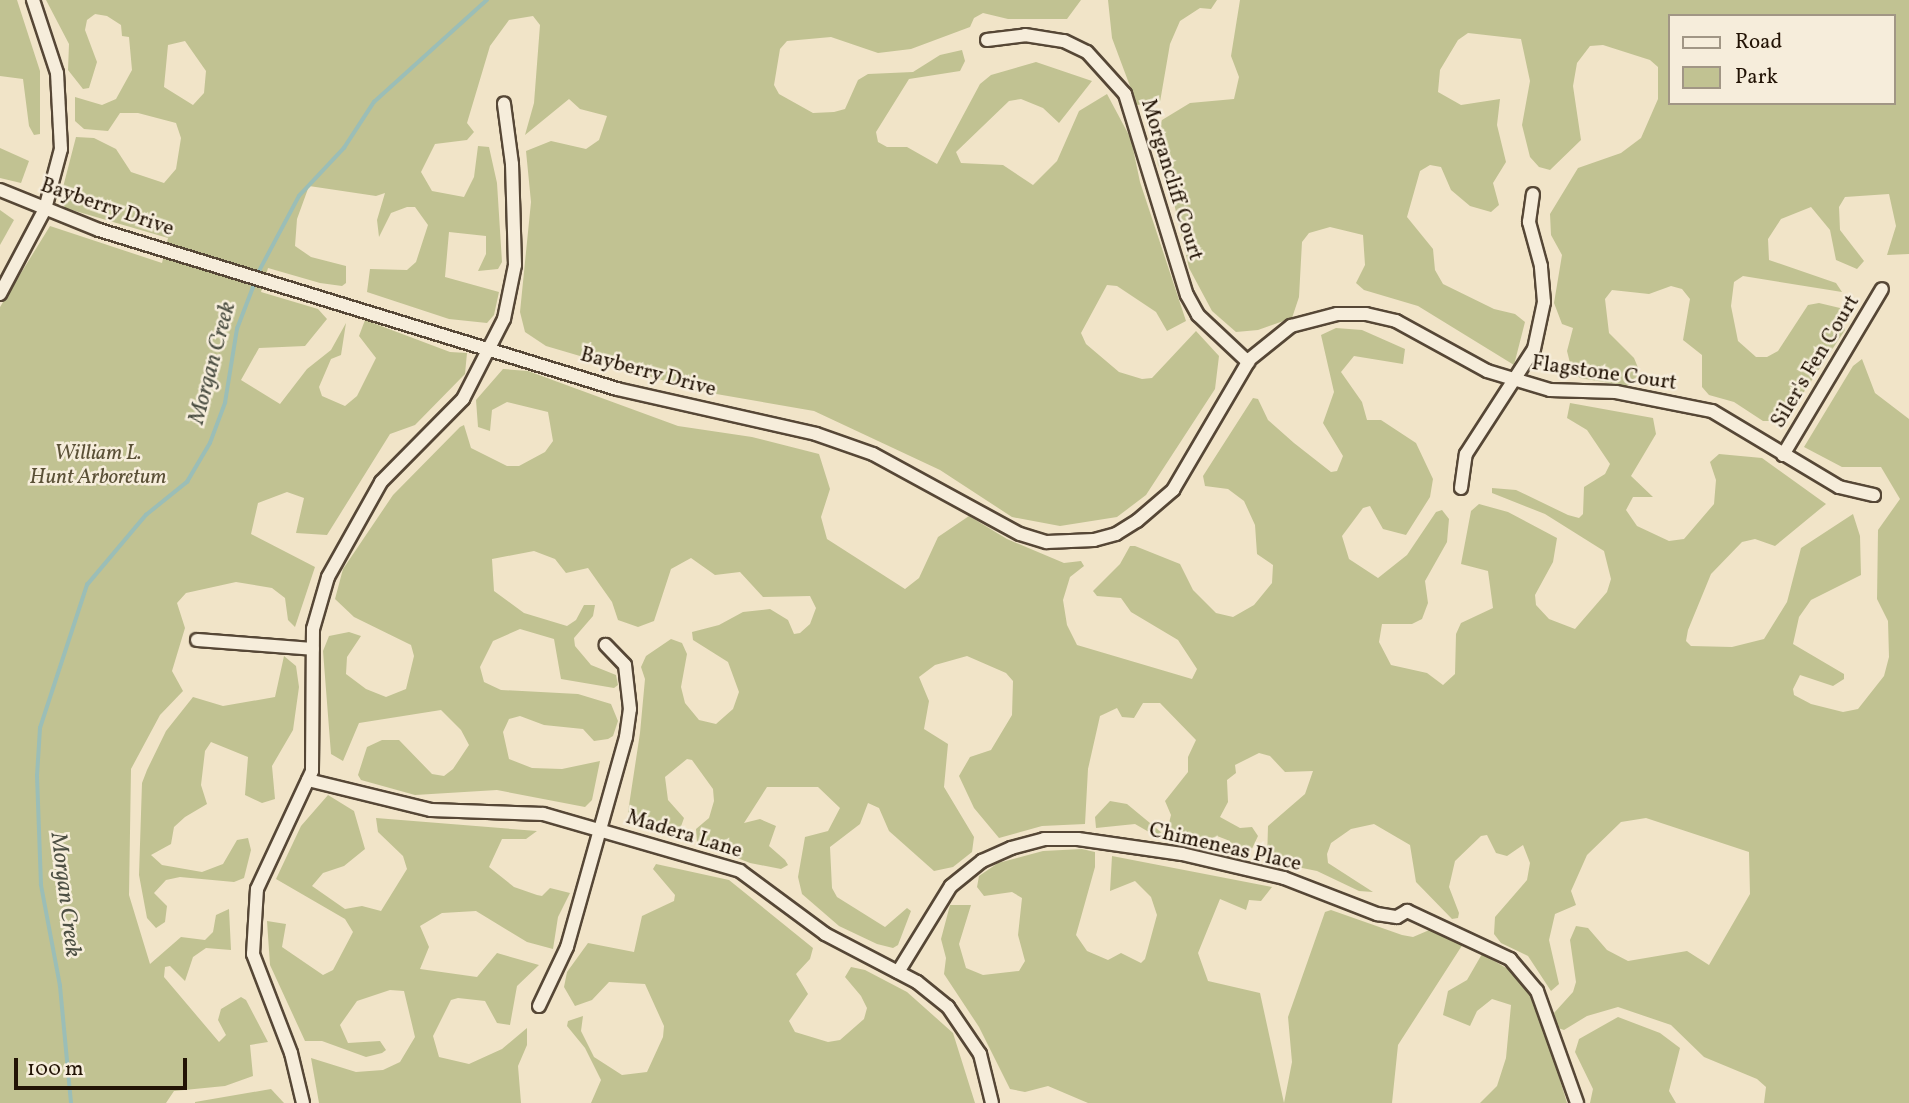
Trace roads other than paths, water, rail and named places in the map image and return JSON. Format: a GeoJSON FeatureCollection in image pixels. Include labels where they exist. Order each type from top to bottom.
{"type":"FeatureCollection","features":[{"type":"Feature","properties":{"kind":"street"},"geometry":{"type":"LineString","coordinates":[[0,295],[45,209],[57,171],[62,108],[49,40],[33,0]]}},
{"type":"Feature","properties":{"kind":"street","name":"Morgancliff Court"},"geometry":{"type":"LineString","coordinates":[[987,40],[1025,35],[1064,41],[1087,52],[1125,94],[1136,122],[1187,295],[1198,314],[1248,362]]}},
{"type":"Feature","properties":{"kind":"street"},"geometry":{"type":"LineString","coordinates":[[303,1103],[291,1053],[258,971],[251,931],[261,875],[308,780],[315,736],[313,629],[328,577],[359,517],[381,482],[463,400],[492,348],[510,296],[515,265],[512,164],[505,104]]}},
{"type":"Feature","properties":{"kind":"street","name":"Bayberry Drive"},"geometry":{"type":"LineString","coordinates":[[0,190],[99,230],[492,348],[617,389],[816,433],[873,454],[1020,534],[1047,542],[1094,540],[1137,522],[1173,490],[1248,362]]}},
{"type":"Feature","properties":{"kind":"street","name":"Flagstone Court"},"geometry":{"type":"LineString","coordinates":[[1533,194],[1529,222],[1541,266],[1544,302],[1534,349],[1517,382],[1550,390],[1616,392],[1712,411],[1783,455]]}},
{"type":"Feature","properties":{"kind":"street","name":"Siler's Fen Court"},"geometry":{"type":"LineString","coordinates":[[1783,455],[1882,289]]}},
{"type":"Feature","properties":{"kind":"street"},"geometry":{"type":"LineString","coordinates":[[1248,362],[1291,326],[1336,314],[1366,314],[1410,327],[1486,371],[1517,382],[1466,454],[1461,488]]}},
{"type":"Feature","properties":{"kind":"street"},"geometry":{"type":"LineString","coordinates":[[1783,455],[1839,487],[1874,495]]}},
{"type":"Feature","properties":{"kind":"street"},"geometry":{"type":"LineString","coordinates":[[197,640],[313,649]]}},
{"type":"Feature","properties":{"kind":"street"},"geometry":{"type":"LineString","coordinates":[[539,1006],[567,947],[630,709],[625,665],[606,645]]}},
{"type":"Feature","properties":{"kind":"street","name":"Madera Lane"},"geometry":{"type":"LineString","coordinates":[[308,780],[407,806],[524,812],[600,830],[740,871],[825,934],[934,994],[960,1021],[980,1054],[992,1103]]}},
{"type":"Feature","properties":{"kind":"street","name":"Chimeneas Place"},"geometry":{"type":"LineString","coordinates":[[898,972],[951,886],[982,861],[1011,848],[1044,839],[1078,839],[1182,854],[1284,878],[1377,914],[1397,917],[1407,911],[1510,959],[1540,998],[1577,1103]]}},
{"type":"Feature","properties":{"kind":"waterway","name":"Morgan Creek"},"geometry":{"type":"LineString","coordinates":[[257,275],[299,196],[344,148],[374,102],[487,0]]}},
{"type":"Feature","properties":{"kind":"waterway","name":"Morgan Creek"},"geometry":{"type":"LineString","coordinates":[[71,1103],[60,986],[41,885],[37,776],[40,728],[87,585],[146,515],[187,482],[210,443],[225,403],[237,329],[255,282]]}},
{"type":"Feature","properties":{"kind":"park label","name":"William L. Hunt Arboretum"},"geometry":{"type":"Point","coordinates":[98,466]}}]}
